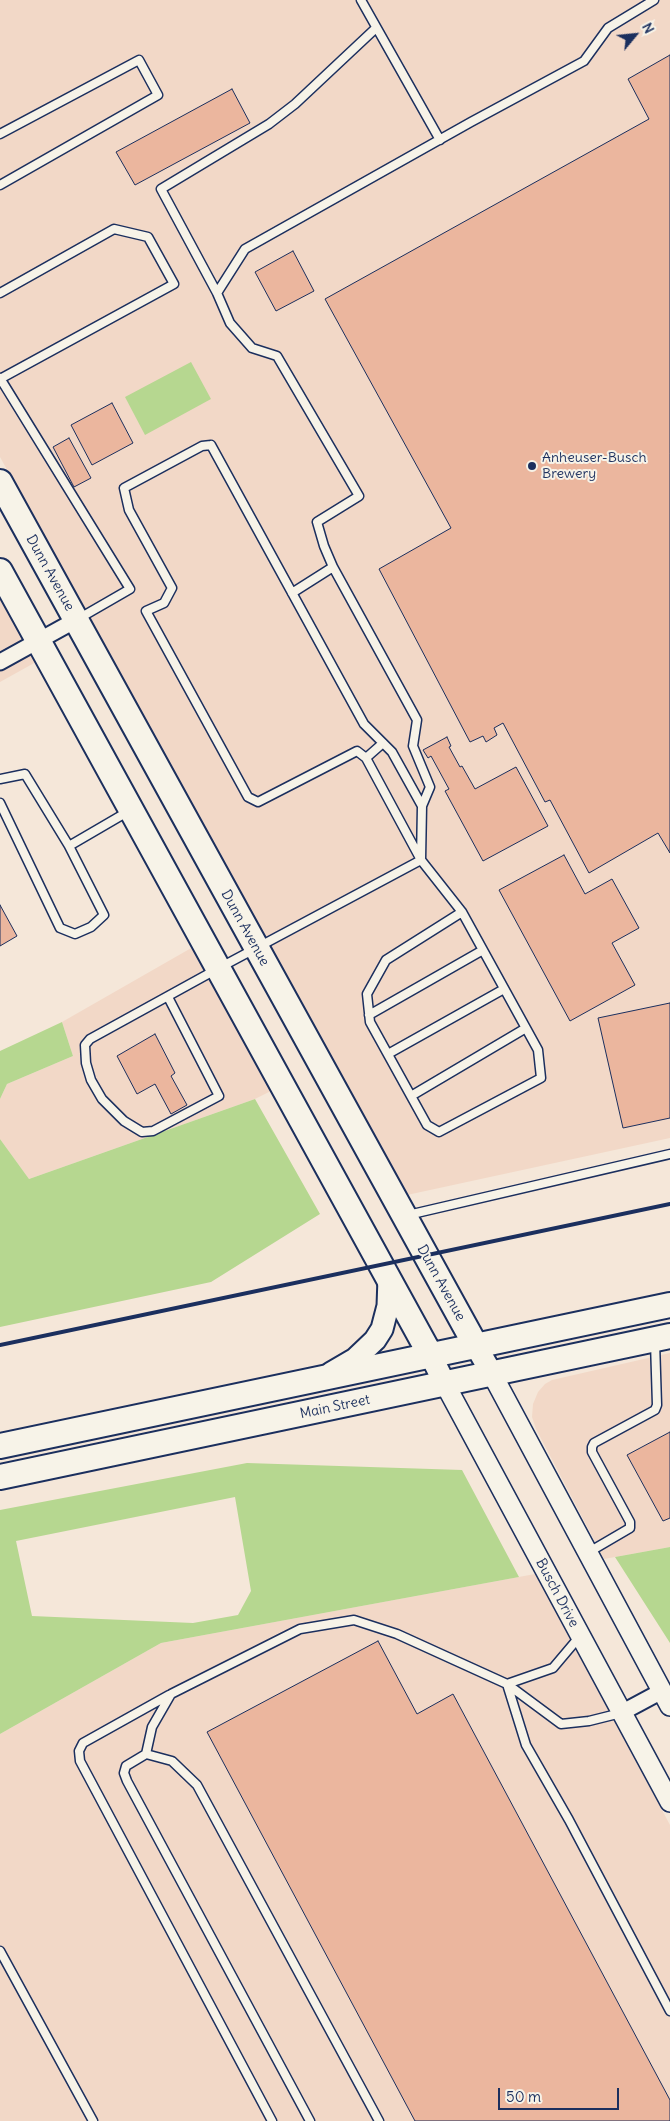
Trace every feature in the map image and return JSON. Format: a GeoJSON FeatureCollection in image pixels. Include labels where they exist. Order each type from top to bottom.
{"type":"FeatureCollection","features":[{"type":"Feature","properties":{"kind":"main road","name":"Dunn Avenue"},"geometry":{"type":"LineString","coordinates":[[0,482],[403,1216],[492,1374]]}},
{"type":"Feature","properties":{"kind":"main road"},"geometry":{"type":"LineString","coordinates":[[0,571],[389,1278],[445,1384]]}},
{"type":"Feature","properties":{"kind":"main road"},"geometry":{"type":"LineString","coordinates":[[320,1379],[356,1359],[375,1340],[382,1329],[388,1306],[389,1278]]}},
{"type":"Feature","properties":{"kind":"main road"},"geometry":{"type":"LineString","coordinates":[[0,1446],[670,1305]]}},
{"type":"Feature","properties":{"kind":"main road","name":"Main Street"},"geometry":{"type":"LineString","coordinates":[[0,1477],[662,1338]]}},
{"type":"Feature","properties":{"kind":"street"},"geometry":{"type":"LineString","coordinates":[[0,662],[76,620]]}},
{"type":"Feature","properties":{"kind":"street"},"geometry":{"type":"LineString","coordinates":[[492,1374],[666,1699],[621,1713]]}},
{"type":"Feature","properties":{"kind":"street","name":"Busch Drive"},"geometry":{"type":"LineString","coordinates":[[445,1384],[670,1802]]}},
{"type":"Feature","properties":{"kind":"lane"},"geometry":{"type":"LineString","coordinates":[[360,0],[440,140]]}},
{"type":"Feature","properties":{"kind":"lane"},"geometry":{"type":"LineString","coordinates":[[217,293],[245,249],[584,62],[608,28],[654,0]]}},
{"type":"Feature","properties":{"kind":"lane"},"geometry":{"type":"LineString","coordinates":[[376,28],[295,104],[269,124],[161,189],[217,293],[230,323],[252,348],[277,356],[359,496],[317,522],[333,567],[417,720],[413,746],[430,786],[422,806],[421,860]]}},
{"type":"Feature","properties":{"kind":"lane"},"geometry":{"type":"LineString","coordinates":[[0,134],[139,60],[158,95],[0,185]]}},
{"type":"Feature","properties":{"kind":"lane"},"geometry":{"type":"LineString","coordinates":[[0,293],[114,229],[148,237],[174,284],[0,378],[130,589],[76,620]]}},
{"type":"Feature","properties":{"kind":"lane"},"geometry":{"type":"LineString","coordinates":[[422,806],[392,752],[364,724],[211,445],[202,446],[124,488],[129,510],[172,588],[164,603],[146,611],[248,797],[258,802],[357,751],[366,758],[421,860],[462,912],[538,1050],[541,1078],[439,1132],[427,1125],[370,1022],[367,994],[386,960],[462,912]]}},
{"type":"Feature","properties":{"kind":"lane"},"geometry":{"type":"LineString","coordinates":[[292,593],[333,567]]}},
{"type":"Feature","properties":{"kind":"lane"},"geometry":{"type":"LineString","coordinates":[[366,758],[383,743]]}},
{"type":"Feature","properties":{"kind":"lane"},"geometry":{"type":"LineString","coordinates":[[0,779],[25,774],[69,846],[104,915],[90,927],[75,934],[60,928],[0,803]]}},
{"type":"Feature","properties":{"kind":"lane"},"geometry":{"type":"LineString","coordinates":[[69,846],[131,810]]}},
{"type":"Feature","properties":{"kind":"lane"},"geometry":{"type":"LineString","coordinates":[[168,997],[219,1096],[153,1131],[142,1132],[124,1122],[102,1099],[91,1080],[86,1063],[85,1045],[90,1039],[421,860]]}},
{"type":"Feature","properties":{"kind":"lane"},"geometry":{"type":"LineString","coordinates":[[370,1014],[483,950]]}},
{"type":"Feature","properties":{"kind":"lane"},"geometry":{"type":"LineString","coordinates":[[388,1054],[504,989]]}},
{"type":"Feature","properties":{"kind":"lane"},"geometry":{"type":"LineString","coordinates":[[411,1096],[526,1028]]}},
{"type":"Feature","properties":{"kind":"lane"},"geometry":{"type":"LineString","coordinates":[[403,1216],[670,1154]]}},
{"type":"Feature","properties":{"kind":"lane"},"geometry":{"type":"LineString","coordinates":[[588,1553],[630,1528],[630,1522],[592,1452],[592,1447],[594,1443],[655,1410],[657,1405],[662,1338]]}},
{"type":"Feature","properties":{"kind":"lane"},"geometry":{"type":"LineString","coordinates":[[272,2121],[80,1761],[79,1750],[83,1743],[171,1694],[300,1629],[354,1620],[397,1634],[508,1684],[561,1724],[589,1721],[621,1713]]}},
{"type":"Feature","properties":{"kind":"lane"},"geometry":{"type":"LineString","coordinates":[[508,1684],[553,1668],[580,1636]]}},
{"type":"Feature","properties":{"kind":"lane"},"geometry":{"type":"LineString","coordinates":[[508,1684],[526,1745],[569,1820],[670,2011]]}},
{"type":"Feature","properties":{"kind":"lane"},"geometry":{"type":"LineString","coordinates":[[171,1694],[152,1726],[146,1754],[126,1766],[124,1773],[310,2121]]}},
{"type":"Feature","properties":{"kind":"lane"},"geometry":{"type":"LineString","coordinates":[[146,1754],[172,1762],[197,1785],[379,2121]]}},
{"type":"Feature","properties":{"kind":"lane"},"geometry":{"type":"LineString","coordinates":[[0,1951],[92,2121]]}},
{"type":"Feature","properties":{"kind":"shaded area","name":"Anheuser-Busch Brewery"},"geometry":{"type":"Polygon","coordinates":[[[0,0],[670,0],[670,1138],[407,1195],[0,457],[0,0]]]}},
{"type":"Feature","properties":{"kind":"shaded area"},"geometry":{"type":"Polygon","coordinates":[[[0,596],[36,662],[0,682],[0,596]]]}},
{"type":"Feature","properties":{"kind":"shaded area"},"geometry":{"type":"Polygon","coordinates":[[[193,947],[271,1091],[255,1099],[29,1179],[0,1139],[0,1099],[7,1084],[73,1056],[62,1022],[193,947]]]}},
{"type":"Feature","properties":{"kind":"shaded area"},"geometry":{"type":"Polygon","coordinates":[[[670,1353],[670,1547],[604,1559],[536,1429],[532,1417],[533,1404],[538,1392],[545,1384],[552,1380],[670,1353]]]}},
{"type":"Feature","properties":{"kind":"shaded area"},"geometry":{"type":"Polygon","coordinates":[[[535,1574],[670,1825],[670,2121],[0,2121],[0,1734],[161,1643],[535,1574]]]}},
{"type":"Feature","properties":{"kind":"green space"},"geometry":{"type":"Polygon","coordinates":[[[191,362],[211,399],[145,435],[125,397],[191,362]]]}},
{"type":"Feature","properties":{"kind":"green space"},"geometry":{"type":"Polygon","coordinates":[[[62,1022],[73,1056],[7,1084],[0,1099],[0,1051],[62,1022]]]}},
{"type":"Feature","properties":{"kind":"green space"},"geometry":{"type":"Polygon","coordinates":[[[255,1099],[320,1214],[211,1282],[0,1327],[0,1139],[29,1179],[255,1099]]]}},
{"type":"Feature","properties":{"kind":"green space"},"geometry":{"type":"Polygon","coordinates":[[[247,1463],[462,1470],[519,1577],[161,1643],[0,1734],[0,1510],[247,1463]],[[235,1497],[16,1541],[32,1616],[193,1623],[238,1615],[251,1591],[235,1497]]]}},
{"type":"Feature","properties":{"kind":"green space"},"geometry":{"type":"Polygon","coordinates":[[[670,1547],[670,1643],[615,1557],[670,1547]]]}},
{"type":"Feature","properties":{"kind":"building"},"geometry":{"type":"Polygon","coordinates":[[[670,55],[670,853],[658,833],[589,873],[550,800],[545,802],[503,723],[494,728],[497,735],[486,742],[483,736],[470,742],[379,569],[451,528],[325,299],[649,119],[628,79],[670,55]]]}},
{"type":"Feature","properties":{"kind":"building"},"geometry":{"type":"Polygon","coordinates":[[[232,89],[250,123],[135,185],[116,152],[232,89]]]}},
{"type":"Feature","properties":{"kind":"building"},"geometry":{"type":"Polygon","coordinates":[[[293,251],[314,291],[276,311],[255,272],[293,251]]]}},
{"type":"Feature","properties":{"kind":"building"},"geometry":{"type":"Polygon","coordinates":[[[112,403],[133,443],[92,465],[71,425],[112,403]]]}},
{"type":"Feature","properties":{"kind":"building"},"geometry":{"type":"Polygon","coordinates":[[[69,438],[91,478],[74,487],[53,447],[69,438]]]}},
{"type":"Feature","properties":{"kind":"building"},"geometry":{"type":"Polygon","coordinates":[[[447,737],[451,746],[449,747],[475,789],[516,767],[548,826],[483,861],[445,791],[449,789],[431,756],[428,758],[423,750],[447,737]]]}},
{"type":"Feature","properties":{"kind":"building"},"geometry":{"type":"Polygon","coordinates":[[[564,855],[585,894],[612,879],[639,928],[612,943],[635,985],[570,1021],[499,890],[564,855]]]}},
{"type":"Feature","properties":{"kind":"building"},"geometry":{"type":"Polygon","coordinates":[[[0,905],[17,936],[0,946],[0,905]]]}},
{"type":"Feature","properties":{"kind":"building"},"geometry":{"type":"Polygon","coordinates":[[[670,1003],[670,1118],[623,1128],[598,1018],[670,1003]]]}},
{"type":"Feature","properties":{"kind":"building"},"geometry":{"type":"Polygon","coordinates":[[[155,1034],[175,1073],[171,1076],[187,1105],[171,1114],[155,1084],[137,1094],[117,1056],[155,1034]]]}},
{"type":"Feature","properties":{"kind":"building"},"geometry":{"type":"Polygon","coordinates":[[[670,1432],[670,1518],[663,1521],[627,1455],[670,1432]]]}},
{"type":"Feature","properties":{"kind":"building"},"geometry":{"type":"Polygon","coordinates":[[[378,1641],[417,1714],[453,1694],[670,2100],[670,2121],[415,2121],[207,1732],[378,1641]]]}},
{"type":"Feature","properties":{"kind":"railway"},"geometry":{"type":"LineString","coordinates":[[0,1345],[670,1204]]}},
{"type":"Feature","properties":{"kind":"place","name":"Anheuser-Busch Brewery"},"geometry":{"type":"Point","coordinates":[532,466]}}]}
